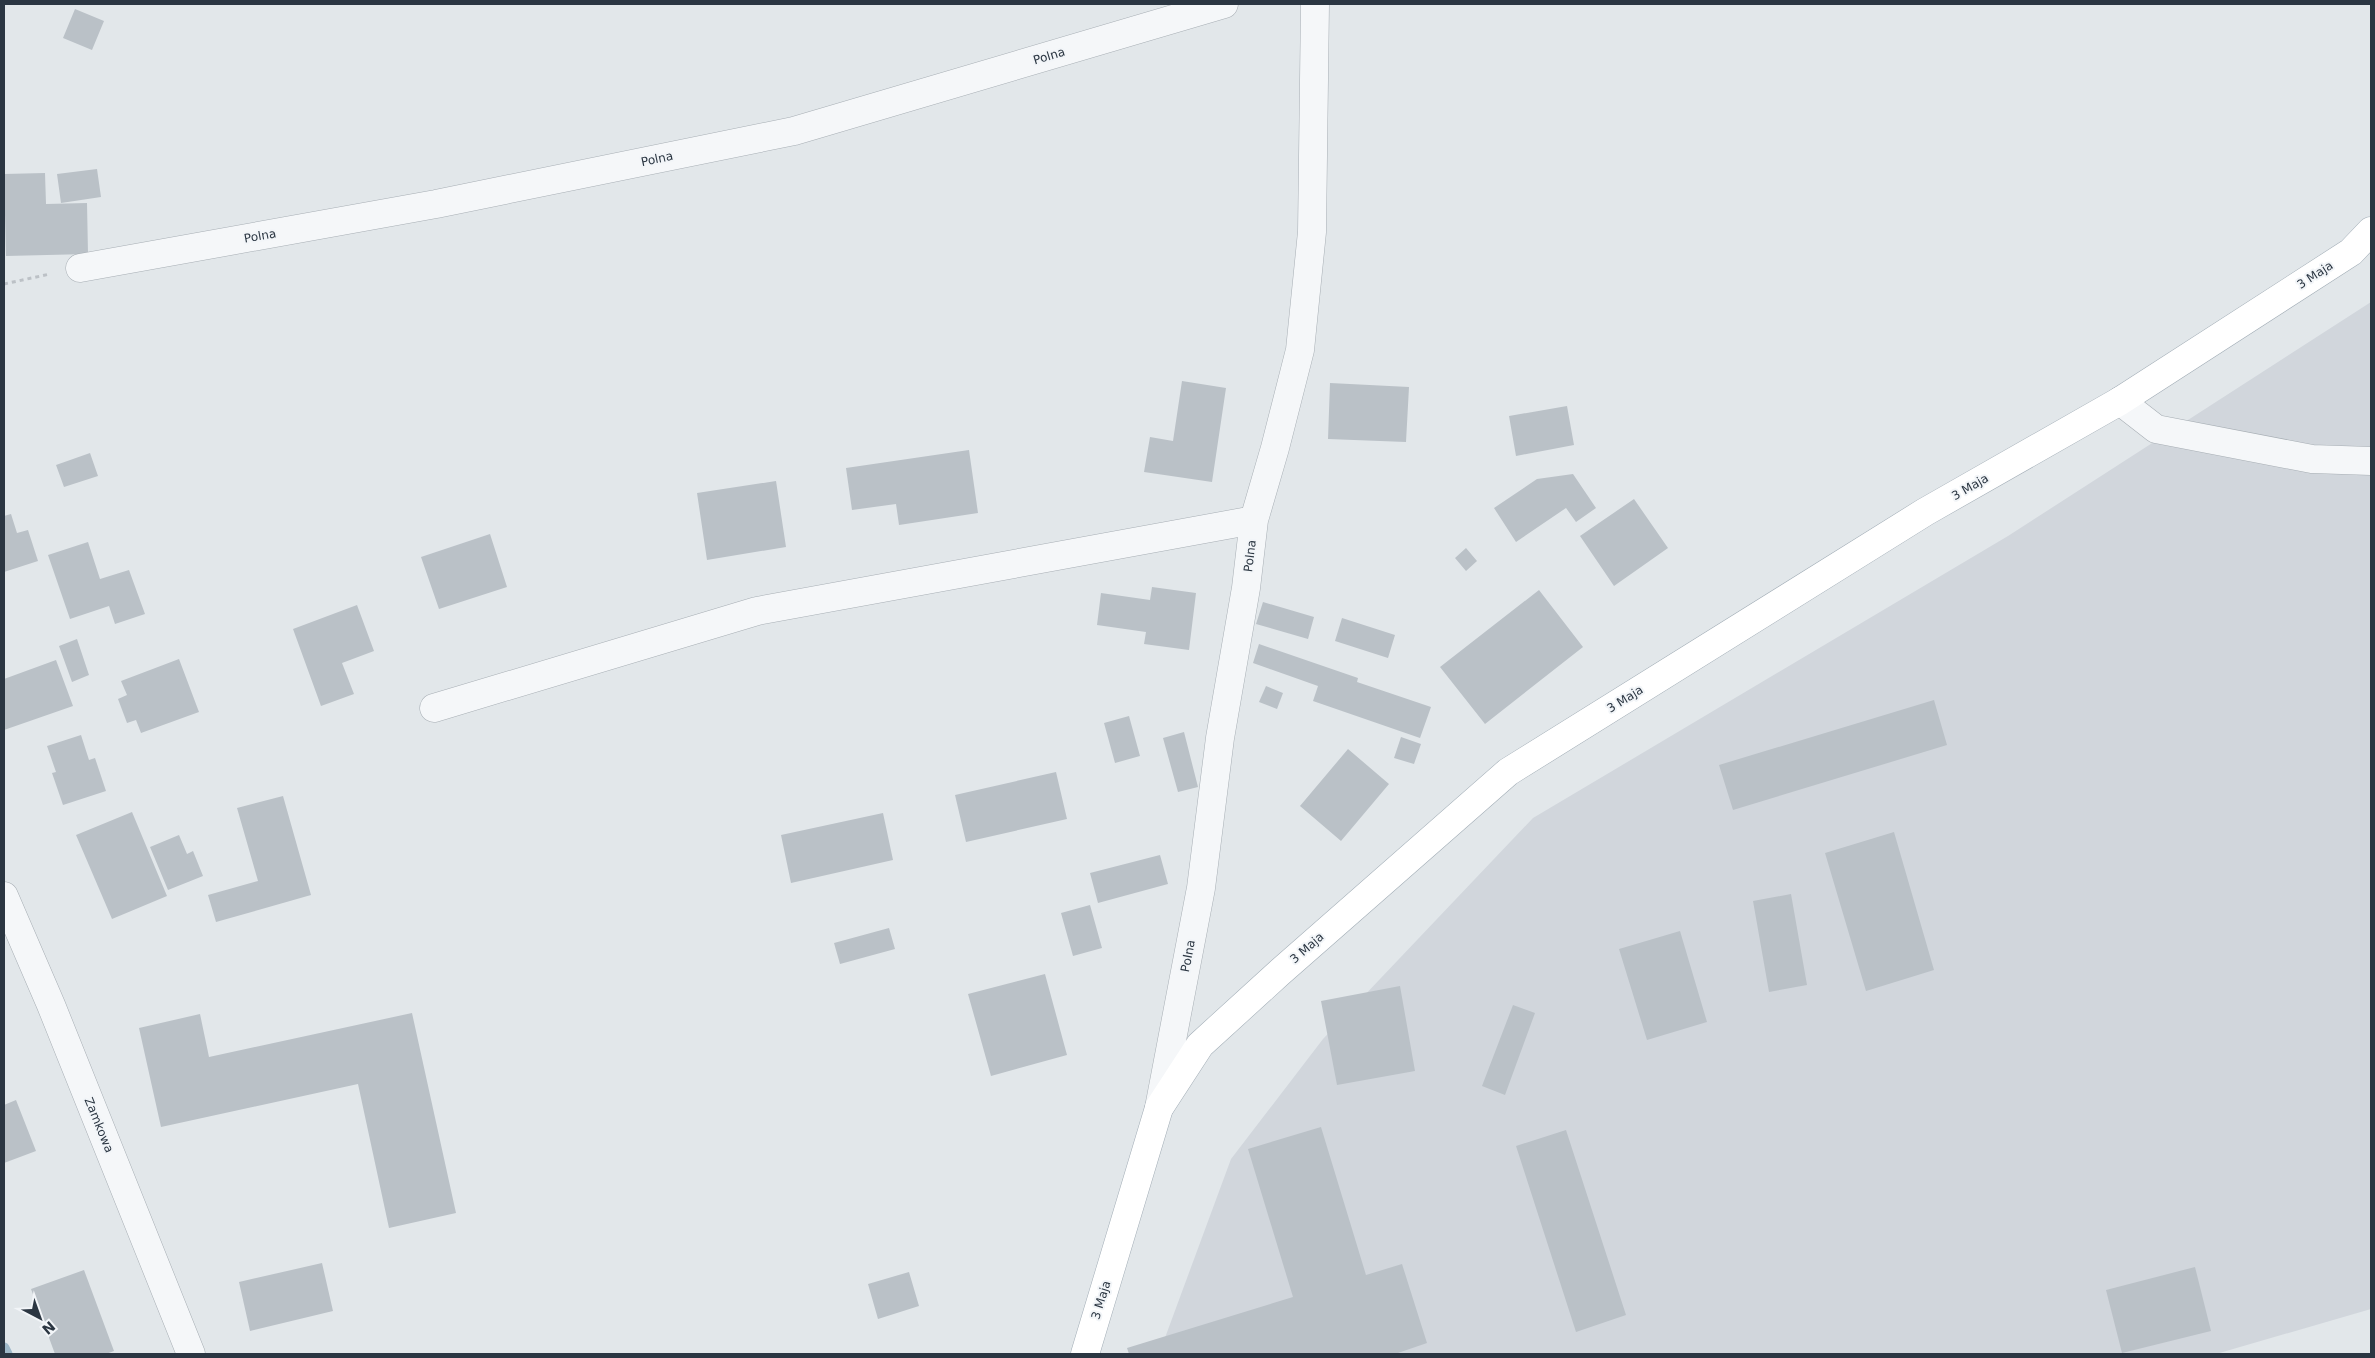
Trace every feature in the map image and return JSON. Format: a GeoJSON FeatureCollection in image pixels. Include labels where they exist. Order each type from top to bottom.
{"type":"FeatureCollection","features":[{"type":"Feature","properties":{"kind":"main road","name":"3 Maja"},"geometry":{"type":"LineString","coordinates":[[1085,1354],[1159,1108],[1200,1045],[1508,772],[1925,512],[2120,401],[2351,252],[2371,232]]}},
{"type":"Feature","properties":{"kind":"street","name":"Polna"},"geometry":{"type":"LineString","coordinates":[[80,268],[436,204],[794,131],[1224,4]]}},
{"type":"Feature","properties":{"kind":"street","name":"Polna"},"geometry":{"type":"LineString","coordinates":[[1159,1108],[1201,888],[1220,738],[1246,588],[1254,520],[1300,350],[1312,232],[1315,4]]}},
{"type":"Feature","properties":{"kind":"street"},"geometry":{"type":"LineString","coordinates":[[2120,401],[2156,429],[2312,459],[2371,461]]}},
{"type":"Feature","properties":{"kind":"street"},"geometry":{"type":"LineString","coordinates":[[434,708],[757,611],[1254,520]]}},
{"type":"Feature","properties":{"kind":"street","name":"Zamkowa"},"geometry":{"type":"LineString","coordinates":[[4,896],[55,1015],[191,1354]]}},
{"type":"Feature","properties":{"kind":"path"},"geometry":{"type":"LineString","coordinates":[[4,284],[80,268]]}},
{"type":"Feature","properties":{"kind":"shaded area"},"geometry":{"type":"Polygon","coordinates":[[[2371,302],[2371,1309],[2216,1354],[1159,1354],[1231,1159],[1323,1039],[1533,818],[2008,536],[2371,302]]]}},
{"type":"Feature","properties":{"kind":"building"},"geometry":{"type":"Polygon","coordinates":[[[75,9],[104,21],[92,50],[63,38],[75,9]]]}},
{"type":"Feature","properties":{"kind":"building"},"geometry":{"type":"Polygon","coordinates":[[[97,169],[101,197],[61,203],[57,174],[97,169]]]}},
{"type":"Feature","properties":{"kind":"building"},"geometry":{"type":"Polygon","coordinates":[[[45,173],[46,204],[87,203],[88,254],[6,256],[4,174],[45,173]]]}},
{"type":"Feature","properties":{"kind":"building"},"geometry":{"type":"Polygon","coordinates":[[[1182,381],[1226,388],[1212,482],[1144,472],[1150,437],[1173,441],[1182,381]]]}},
{"type":"Feature","properties":{"kind":"building"},"geometry":{"type":"Polygon","coordinates":[[[1330,383],[1409,387],[1406,442],[1328,439],[1330,383]]]}},
{"type":"Feature","properties":{"kind":"building"},"geometry":{"type":"Polygon","coordinates":[[[1567,406],[1574,445],[1516,456],[1509,416],[1567,406]]]}},
{"type":"Feature","properties":{"kind":"building"},"geometry":{"type":"Polygon","coordinates":[[[969,450],[978,513],[899,525],[896,504],[852,510],[846,468],[969,450]]]}},
{"type":"Feature","properties":{"kind":"building"},"geometry":{"type":"Polygon","coordinates":[[[90,453],[98,476],[64,487],[56,465],[90,453]]]}},
{"type":"Feature","properties":{"kind":"building"},"geometry":{"type":"Polygon","coordinates":[[[1573,474],[1596,508],[1576,522],[1566,508],[1516,542],[1494,508],[1537,479],[1573,474]]]}},
{"type":"Feature","properties":{"kind":"building"},"geometry":{"type":"Polygon","coordinates":[[[776,481],[786,547],[707,560],[697,493],[776,481]]]}},
{"type":"Feature","properties":{"kind":"building"},"geometry":{"type":"Polygon","coordinates":[[[1634,499],[1668,548],[1614,586],[1580,536],[1634,499]]]}},
{"type":"Feature","properties":{"kind":"building"},"geometry":{"type":"Polygon","coordinates":[[[11,514],[17,533],[28,530],[38,561],[4,572],[4,516],[11,514]]]}},
{"type":"Feature","properties":{"kind":"building"},"geometry":{"type":"Polygon","coordinates":[[[490,534],[507,587],[439,609],[421,557],[490,534]]]}},
{"type":"Feature","properties":{"kind":"building"},"geometry":{"type":"Polygon","coordinates":[[[88,542],[100,579],[129,570],[145,614],[115,624],[109,606],[70,619],[48,555],[88,542]]]}},
{"type":"Feature","properties":{"kind":"building"},"geometry":{"type":"Polygon","coordinates":[[[1466,548],[1477,561],[1466,571],[1455,558],[1466,548]]]}},
{"type":"Feature","properties":{"kind":"building"},"geometry":{"type":"Polygon","coordinates":[[[1152,587],[1196,593],[1189,650],[1144,644],[1146,632],[1097,625],[1101,593],[1150,600],[1152,587]]]}},
{"type":"Feature","properties":{"kind":"building"},"geometry":{"type":"Polygon","coordinates":[[[1539,590],[1583,647],[1485,724],[1440,667],[1539,590]]]}},
{"type":"Feature","properties":{"kind":"building"},"geometry":{"type":"Polygon","coordinates":[[[1263,602],[1314,617],[1308,639],[1256,624],[1263,602]]]}},
{"type":"Feature","properties":{"kind":"building"},"geometry":{"type":"Polygon","coordinates":[[[357,605],[374,651],[342,663],[354,694],[321,706],[293,629],[357,605]]]}},
{"type":"Feature","properties":{"kind":"building"},"geometry":{"type":"Polygon","coordinates":[[[1342,618],[1395,635],[1388,658],[1335,641],[1342,618]]]}},
{"type":"Feature","properties":{"kind":"building"},"geometry":{"type":"Polygon","coordinates":[[[77,639],[89,675],[72,682],[59,646],[77,639]]]}},
{"type":"Feature","properties":{"kind":"building"},"geometry":{"type":"Polygon","coordinates":[[[1259,644],[1358,678],[1357,682],[1431,707],[1420,738],[1313,701],[1318,686],[1253,663],[1259,644]]]}},
{"type":"Feature","properties":{"kind":"building"},"geometry":{"type":"Polygon","coordinates":[[[179,659],[199,712],[141,733],[136,720],[127,723],[118,699],[127,695],[121,681],[179,659]]]}},
{"type":"Feature","properties":{"kind":"building"},"geometry":{"type":"Polygon","coordinates":[[[56,660],[73,706],[4,730],[4,679],[56,660]]]}},
{"type":"Feature","properties":{"kind":"building"},"geometry":{"type":"Polygon","coordinates":[[[1266,686],[1283,693],[1277,709],[1259,702],[1266,686]]]}},
{"type":"Feature","properties":{"kind":"building"},"geometry":{"type":"Polygon","coordinates":[[[1934,700],[1947,745],[1733,810],[1719,765],[1934,700]]]}},
{"type":"Feature","properties":{"kind":"building"},"geometry":{"type":"Polygon","coordinates":[[[1129,716],[1140,756],[1115,763],[1104,723],[1129,716]]]}},
{"type":"Feature","properties":{"kind":"building"},"geometry":{"type":"Polygon","coordinates":[[[1184,732],[1198,787],[1178,792],[1163,738],[1184,732]]]}},
{"type":"Feature","properties":{"kind":"building"},"geometry":{"type":"Polygon","coordinates":[[[81,735],[89,760],[95,758],[106,791],[63,805],[52,773],[56,772],[47,746],[81,735]]]}},
{"type":"Feature","properties":{"kind":"building"},"geometry":{"type":"Polygon","coordinates":[[[1401,737],[1421,744],[1414,764],[1394,758],[1401,737]]]}},
{"type":"Feature","properties":{"kind":"building"},"geometry":{"type":"Polygon","coordinates":[[[1348,749],[1389,784],[1341,841],[1300,806],[1348,749]]]}},
{"type":"Feature","properties":{"kind":"building"},"geometry":{"type":"Polygon","coordinates":[[[1056,772],[1067,819],[966,842],[955,795],[1056,772]]]}},
{"type":"Feature","properties":{"kind":"building"},"geometry":{"type":"Polygon","coordinates":[[[283,796],[311,895],[216,922],[208,895],[258,881],[237,808],[283,796]]]}},
{"type":"Feature","properties":{"kind":"building"},"geometry":{"type":"Polygon","coordinates":[[[132,812],[167,896],[112,919],[76,835],[132,812]]]}},
{"type":"Feature","properties":{"kind":"building"},"geometry":{"type":"Polygon","coordinates":[[[883,813],[893,860],[791,883],[781,835],[883,813]]]}},
{"type":"Feature","properties":{"kind":"building"},"geometry":{"type":"Polygon","coordinates":[[[1894,832],[1934,970],[1866,991],[1825,853],[1894,832]]]}},
{"type":"Feature","properties":{"kind":"building"},"geometry":{"type":"Polygon","coordinates":[[[179,835],[187,854],[193,851],[203,876],[168,890],[150,847],[179,835]]]}},
{"type":"Feature","properties":{"kind":"building"},"geometry":{"type":"Polygon","coordinates":[[[1160,855],[1168,884],[1098,903],[1090,873],[1160,855]]]}},
{"type":"Feature","properties":{"kind":"building"},"geometry":{"type":"Polygon","coordinates":[[[1791,894],[1807,985],[1769,992],[1753,901],[1791,894]]]}},
{"type":"Feature","properties":{"kind":"building"},"geometry":{"type":"Polygon","coordinates":[[[1090,905],[1102,948],[1073,956],[1061,913],[1090,905]]]}},
{"type":"Feature","properties":{"kind":"building"},"geometry":{"type":"Polygon","coordinates":[[[889,928],[895,949],[840,964],[834,943],[889,928]]]}},
{"type":"Feature","properties":{"kind":"building"},"geometry":{"type":"Polygon","coordinates":[[[1680,931],[1707,1022],[1647,1040],[1619,949],[1680,931]]]}},
{"type":"Feature","properties":{"kind":"building"},"geometry":{"type":"Polygon","coordinates":[[[1045,974],[1067,1055],[991,1076],[968,994],[1045,974]]]}},
{"type":"Feature","properties":{"kind":"building"},"geometry":{"type":"Polygon","coordinates":[[[1400,986],[1415,1071],[1337,1085],[1321,1001],[1400,986]]]}},
{"type":"Feature","properties":{"kind":"building"},"geometry":{"type":"Polygon","coordinates":[[[1513,1005],[1535,1013],[1505,1095],[1482,1086],[1513,1005]]]}},
{"type":"Feature","properties":{"kind":"building"},"geometry":{"type":"Polygon","coordinates":[[[412,1013],[456,1213],[389,1228],[358,1084],[161,1127],[139,1028],[200,1014],[209,1057],[412,1013]]]}},
{"type":"Feature","properties":{"kind":"building"},"geometry":{"type":"Polygon","coordinates":[[[16,1100],[36,1151],[4,1163],[4,1105],[16,1100]]]}},
{"type":"Feature","properties":{"kind":"building"},"geometry":{"type":"Polygon","coordinates":[[[1321,1127],[1366,1275],[1402,1264],[1427,1343],[1395,1354],[1129,1354],[1127,1348],[1293,1297],[1248,1149],[1321,1127]]]}},
{"type":"Feature","properties":{"kind":"building"},"geometry":{"type":"Polygon","coordinates":[[[1566,1130],[1626,1315],[1576,1332],[1516,1146],[1566,1130]]]}},
{"type":"Feature","properties":{"kind":"building"},"geometry":{"type":"Polygon","coordinates":[[[322,1263],[333,1311],[250,1331],[239,1282],[322,1263]]]}},
{"type":"Feature","properties":{"kind":"building"},"geometry":{"type":"Polygon","coordinates":[[[2195,1267],[2211,1331],[2122,1353],[2106,1290],[2195,1267]]]}},
{"type":"Feature","properties":{"kind":"building"},"geometry":{"type":"Polygon","coordinates":[[[84,1270],[114,1351],[106,1354],[55,1354],[31,1289],[84,1270]]]}},
{"type":"Feature","properties":{"kind":"building"},"geometry":{"type":"Polygon","coordinates":[[[909,1272],[919,1306],[878,1319],[868,1284],[909,1272]]]}},
{"type":"Feature","properties":{"kind":"waterway"},"geometry":{"type":"LineString","coordinates":[[4,1348],[7,1354]]}}]}
